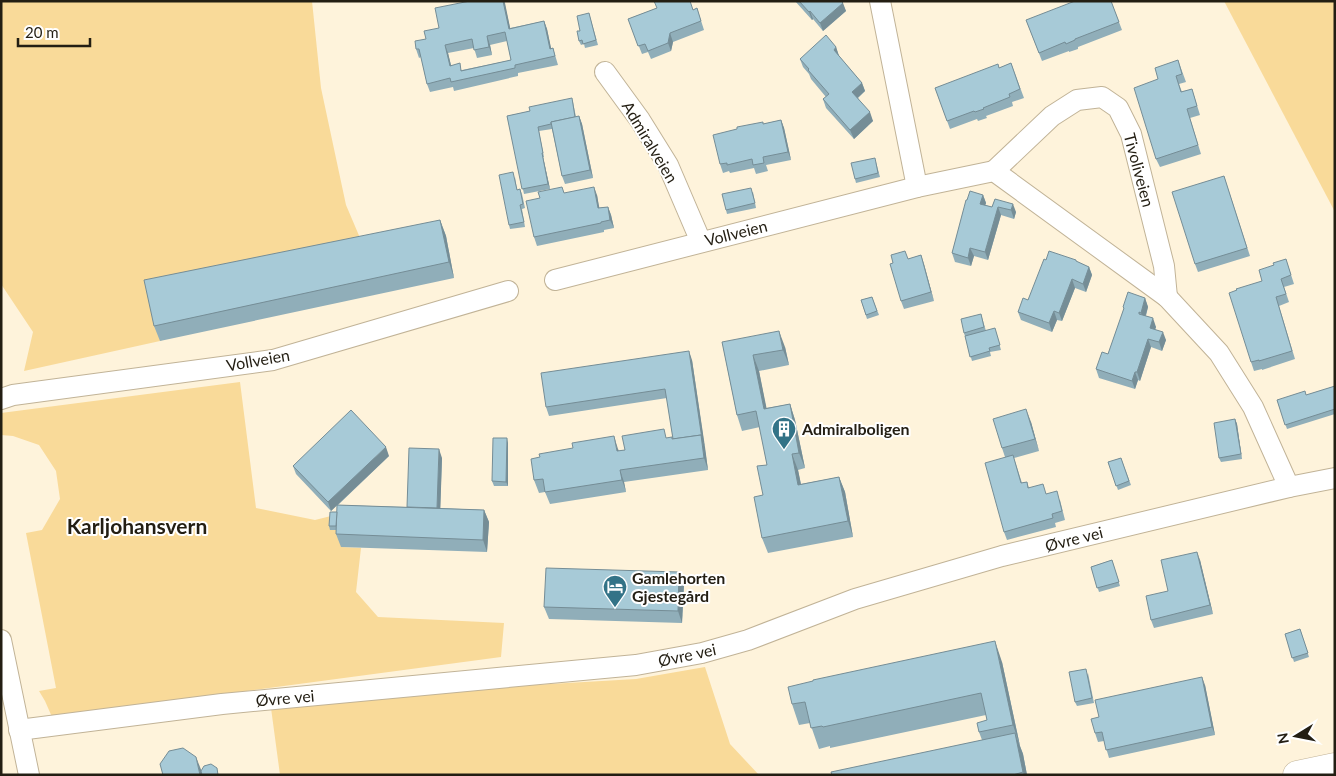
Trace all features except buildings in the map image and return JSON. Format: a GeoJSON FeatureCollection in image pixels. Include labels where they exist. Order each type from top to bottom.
{"type":"FeatureCollection","features":[{"type":"Feature","properties":{"kind":"main road"},"geometry":{"type":"LineString","coordinates":[[1297,775],[1335,767]]}},
{"type":"Feature","properties":{"kind":"street"},"geometry":{"type":"LineString","coordinates":[[880,1],[917,187],[994,171],[1167,297],[1219,354],[1253,407],[1289,487]]}},
{"type":"Feature","properties":{"kind":"street","name":"Admiralveien"},"geometry":{"type":"LineString","coordinates":[[605,72],[640,120],[668,165],[701,242]]}},
{"type":"Feature","properties":{"kind":"street","name":"Tivoliveien"},"geometry":{"type":"LineString","coordinates":[[994,171],[1052,116],[1077,100],[1102,97],[1118,108],[1131,134],[1164,266],[1167,297]]}},
{"type":"Feature","properties":{"kind":"street","name":"Vollveien"},"geometry":{"type":"LineString","coordinates":[[555,280],[917,187]]}},
{"type":"Feature","properties":{"kind":"street","name":"Vollveien"},"geometry":{"type":"LineString","coordinates":[[1,398],[273,360],[508,291]]}},
{"type":"Feature","properties":{"kind":"street","name":"Øvre vei"},"geometry":{"type":"LineString","coordinates":[[19,730],[222,704],[636,665],[702,653],[748,640],[855,599],[1002,556],[1289,487],[1335,478]]}},
{"type":"Feature","properties":{"kind":"street"},"geometry":{"type":"LineString","coordinates":[[1,640],[28,775]]}},
{"type":"Feature","properties":{"kind":"shaded area"},"geometry":{"type":"Polygon","coordinates":[[[1,1],[312,1],[321,88],[346,205],[366,252],[160,341],[24,371],[33,332],[1,284],[1,1]]]}},
{"type":"Feature","properties":{"kind":"shaded area"},"geometry":{"type":"Polygon","coordinates":[[[1224,1],[1335,1],[1335,212],[1224,1]]]}},
{"type":"Feature","properties":{"kind":"shaded area"},"geometry":{"type":"Polygon","coordinates":[[[240,382],[256,508],[315,520],[331,516],[341,531],[341,547],[361,548],[356,592],[378,617],[504,623],[501,657],[52,717],[39,691],[56,688],[26,533],[42,530],[60,499],[56,471],[39,445],[13,436],[1,435],[1,413],[240,382]]]}},
{"type":"Feature","properties":{"kind":"shaded area"},"geometry":{"type":"Polygon","coordinates":[[[705,667],[730,744],[759,775],[280,775],[271,708],[516,686],[636,679],[705,667]]]}},
{"type":"Feature","properties":{"kind":"place","name":"Admiralboligen"},"geometry":{"type":"Point","coordinates":[784,450]}},
{"type":"Feature","properties":{"kind":"place","name":"Gamlehorten Gjestegård"},"geometry":{"type":"Point","coordinates":[615,608]}},
{"type":"Feature","properties":{"kind":"district","name":"Karljohansvern"},"geometry":{"type":"Point","coordinates":[137,527]}}]}
